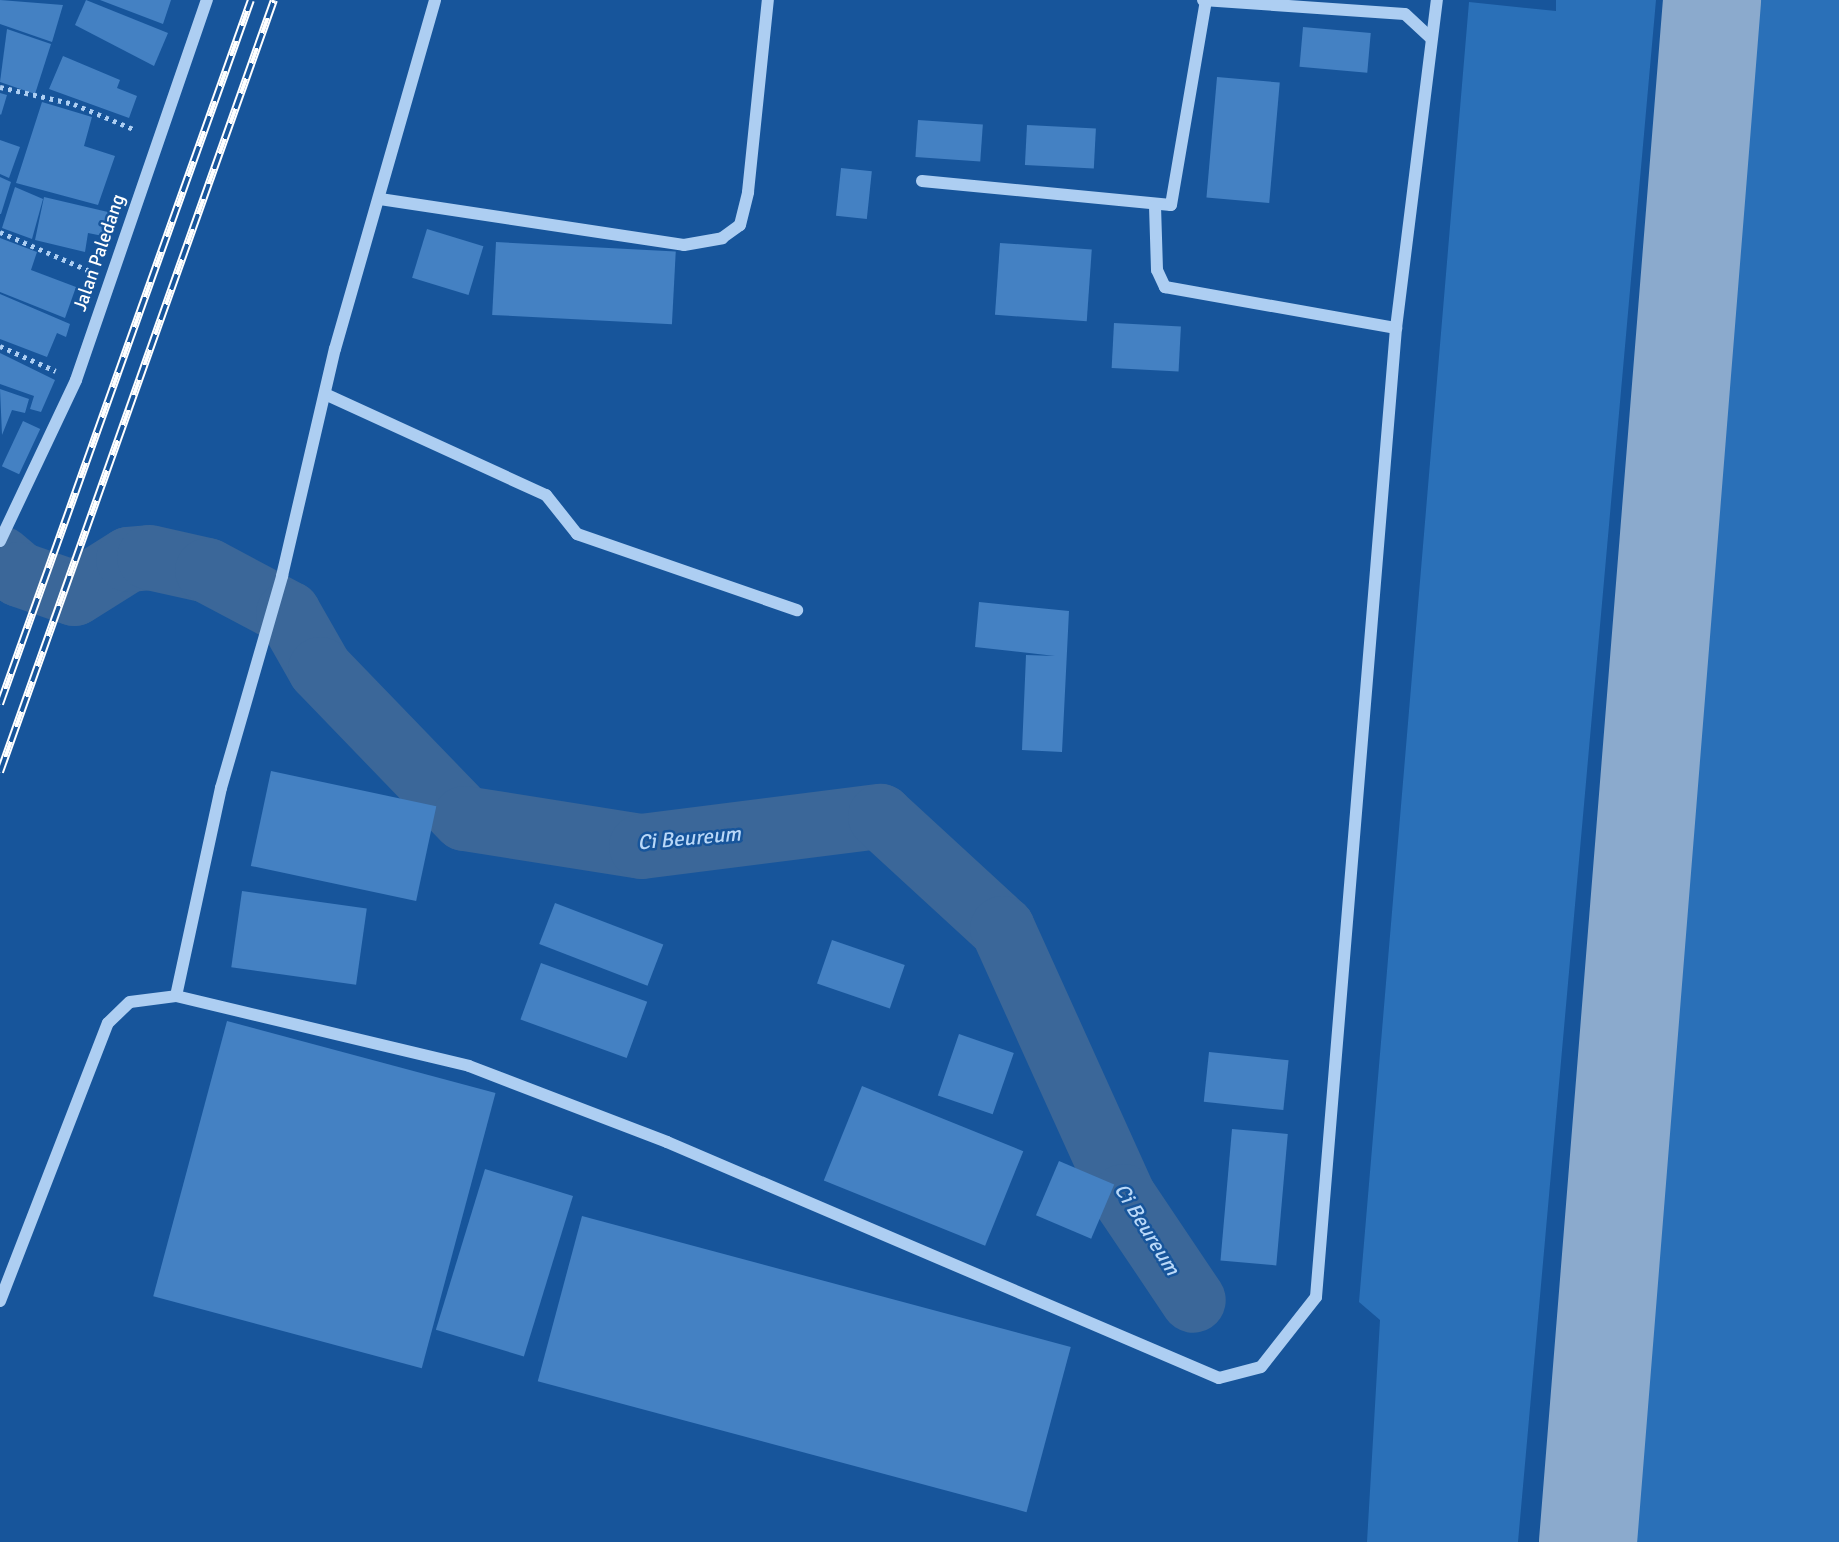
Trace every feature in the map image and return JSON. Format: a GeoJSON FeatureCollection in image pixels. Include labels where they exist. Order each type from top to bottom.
{"type":"FeatureCollection","features":[{"type":"Feature","properties":{"kind":"street","name":"Jalan Paledang"},"geometry":{"type":"LineString","coordinates":[[2,536],[6,512],[76,380],[207,0]]}},
{"type":"Feature","properties":{"kind":"street"},"geometry":{"type":"LineString","coordinates":[[176,996],[263,633],[282,576],[325,394],[435,0]]}},
{"type":"Feature","properties":{"kind":"street"},"geometry":{"type":"LineString","coordinates":[[380,199],[684,245],[722,238],[740,225],[748,192],[768,0]]}},
{"type":"Feature","properties":{"kind":"street"},"geometry":{"type":"LineString","coordinates":[[922,181],[1155,206],[1171,205],[1177,198],[1205,0],[1405,14],[1430,37]]}},
{"type":"Feature","properties":{"kind":"street"},"geometry":{"type":"LineString","coordinates":[[0,1301],[108,1023],[130,1002],[176,996],[469,1066],[667,1142],[1219,1378],[1261,1367],[1316,1297],[1396,328],[1430,37],[1437,0]]}},
{"type":"Feature","properties":{"kind":"street"},"geometry":{"type":"LineString","coordinates":[[1155,206],[1157,270],[1165,287],[1396,328]]}},
{"type":"Feature","properties":{"kind":"street"},"geometry":{"type":"LineString","coordinates":[[325,394],[546,495],[576,534],[797,610]]}},
{"type":"Feature","properties":{"kind":"path"},"geometry":{"type":"LineString","coordinates":[[0,88],[74,104],[159,140]]}},
{"type":"Feature","properties":{"kind":"path"},"geometry":{"type":"LineString","coordinates":[[0,232],[111,281]]}},
{"type":"Feature","properties":{"kind":"path"},"geometry":{"type":"LineString","coordinates":[[0,346],[76,380]]}},
{"type":"Feature","properties":{"kind":"shaded area"},"geometry":{"type":"Polygon","coordinates":[[[1556,0],[1656,0],[1518,1542],[1367,1542],[1380,1320],[1359,1302],[1469,2],[1556,11],[1556,0]]]}},
{"type":"Feature","properties":{"kind":"shaded area"},"geometry":{"type":"Polygon","coordinates":[[[1754,0],[1839,0],[1839,1542],[1621,1542],[1754,0]]]}},
{"type":"Feature","properties":{"kind":"building"},"geometry":{"type":"Polygon","coordinates":[[[0,0],[63,5],[52,42],[0,24],[0,0]]]}},
{"type":"Feature","properties":{"kind":"building"},"geometry":{"type":"Polygon","coordinates":[[[86,0],[168,33],[154,66],[75,25],[86,0]]]}},
{"type":"Feature","properties":{"kind":"building"},"geometry":{"type":"Polygon","coordinates":[[[100,0],[171,0],[163,24],[100,0]]]}},
{"type":"Feature","properties":{"kind":"building"},"geometry":{"type":"Polygon","coordinates":[[[1303,27],[1371,33],[1367,73],[1300,67],[1303,27]]]}},
{"type":"Feature","properties":{"kind":"building"},"geometry":{"type":"Polygon","coordinates":[[[7,29],[51,44],[35,94],[0,82],[7,29]]]}},
{"type":"Feature","properties":{"kind":"building"},"geometry":{"type":"Polygon","coordinates":[[[63,56],[120,80],[117,88],[137,96],[129,118],[49,89],[63,56]]]}},
{"type":"Feature","properties":{"kind":"building"},"geometry":{"type":"Polygon","coordinates":[[[1217,77],[1280,82],[1269,203],[1206,198],[1217,77]]]}},
{"type":"Feature","properties":{"kind":"building"},"geometry":{"type":"Polygon","coordinates":[[[0,93],[7,95],[1,115],[0,114],[0,93]]]}},
{"type":"Feature","properties":{"kind":"building"},"geometry":{"type":"Polygon","coordinates":[[[42,102],[92,117],[84,146],[115,156],[98,205],[16,183],[42,102]]]}},
{"type":"Feature","properties":{"kind":"building"},"geometry":{"type":"Polygon","coordinates":[[[918,120],[983,125],[980,161],[915,157],[918,120]]]}},
{"type":"Feature","properties":{"kind":"building"},"geometry":{"type":"Polygon","coordinates":[[[1027,125],[1096,129],[1094,169],[1025,165],[1027,125]]]}},
{"type":"Feature","properties":{"kind":"building"},"geometry":{"type":"Polygon","coordinates":[[[0,140],[20,147],[9,178],[0,174],[0,140]]]}},
{"type":"Feature","properties":{"kind":"building"},"geometry":{"type":"Polygon","coordinates":[[[841,168],[872,171],[867,219],[836,216],[841,168]]]}},
{"type":"Feature","properties":{"kind":"building"},"geometry":{"type":"Polygon","coordinates":[[[0,177],[11,182],[1,214],[0,214],[0,177]]]}},
{"type":"Feature","properties":{"kind":"building"},"geometry":{"type":"Polygon","coordinates":[[[15,187],[43,199],[32,239],[2,228],[15,187]]]}},
{"type":"Feature","properties":{"kind":"building"},"geometry":{"type":"Polygon","coordinates":[[[44,197],[108,212],[103,236],[88,233],[85,252],[35,240],[44,197]]]}},
{"type":"Feature","properties":{"kind":"building"},"geometry":{"type":"Polygon","coordinates":[[[427,229],[483,246],[469,295],[412,278],[427,229]]]}},
{"type":"Feature","properties":{"kind":"building"},"geometry":{"type":"Polygon","coordinates":[[[0,238],[37,252],[31,270],[76,287],[65,318],[0,292],[0,238]]]}},
{"type":"Feature","properties":{"kind":"building"},"geometry":{"type":"Polygon","coordinates":[[[496,242],[676,251],[672,324],[492,315],[496,242]]]}},
{"type":"Feature","properties":{"kind":"building"},"geometry":{"type":"Polygon","coordinates":[[[1000,243],[1092,249],[1087,321],[995,315],[1000,243]]]}},
{"type":"Feature","properties":{"kind":"building"},"geometry":{"type":"Polygon","coordinates":[[[0,294],[70,324],[66,337],[57,333],[47,357],[0,339],[0,294]]]}},
{"type":"Feature","properties":{"kind":"building"},"geometry":{"type":"Polygon","coordinates":[[[1114,323],[1181,327],[1179,371],[1112,368],[1114,323]]]}},
{"type":"Feature","properties":{"kind":"building"},"geometry":{"type":"Polygon","coordinates":[[[0,353],[55,380],[41,412],[30,409],[34,396],[0,384],[0,353]]]}},
{"type":"Feature","properties":{"kind":"building"},"geometry":{"type":"Polygon","coordinates":[[[0,389],[29,399],[25,413],[12,410],[2,435],[0,389]]]}},
{"type":"Feature","properties":{"kind":"building"},"geometry":{"type":"Polygon","coordinates":[[[23,421],[40,429],[19,474],[2,466],[23,421]]]}},
{"type":"Feature","properties":{"kind":"building"},"geometry":{"type":"Polygon","coordinates":[[[979,602],[1069,611],[1062,752],[1022,750],[1026,655],[1055,656],[975,647],[979,602]]]}},
{"type":"Feature","properties":{"kind":"building"},"geometry":{"type":"Polygon","coordinates":[[[271,771],[436,806],[416,901],[251,866],[271,771]]]}},
{"type":"Feature","properties":{"kind":"building"},"geometry":{"type":"Polygon","coordinates":[[[242,891],[367,909],[356,985],[231,967],[242,891]]]}},
{"type":"Feature","properties":{"kind":"building"},"geometry":{"type":"Polygon","coordinates":[[[555,903],[663,945],[648,986],[539,944],[555,903]]]}},
{"type":"Feature","properties":{"kind":"building"},"geometry":{"type":"Polygon","coordinates":[[[832,940],[905,965],[890,1009],[817,983],[832,940]]]}},
{"type":"Feature","properties":{"kind":"building"},"geometry":{"type":"Polygon","coordinates":[[[541,963],[647,1002],[627,1058],[520,1019],[541,963]]]}},
{"type":"Feature","properties":{"kind":"building"},"geometry":{"type":"Polygon","coordinates":[[[227,1021],[496,1093],[422,1368],[153,1296],[227,1021]]]}},
{"type":"Feature","properties":{"kind":"building"},"geometry":{"type":"Polygon","coordinates":[[[959,1034],[1014,1053],[993,1114],[938,1095],[959,1034]]]}},
{"type":"Feature","properties":{"kind":"building"},"geometry":{"type":"Polygon","coordinates":[[[1209,1052],[1289,1060],[1283,1110],[1204,1102],[1209,1052]]]}},
{"type":"Feature","properties":{"kind":"building"},"geometry":{"type":"Polygon","coordinates":[[[862,1086],[1023,1151],[985,1246],[824,1181],[862,1086]]]}},
{"type":"Feature","properties":{"kind":"building"},"geometry":{"type":"Polygon","coordinates":[[[1232,1129],[1288,1134],[1276,1265],[1220,1260],[1232,1129]]]}},
{"type":"Feature","properties":{"kind":"building"},"geometry":{"type":"Polygon","coordinates":[[[1059,1161],[1114,1184],[1091,1239],[1036,1215],[1059,1161]]]}},
{"type":"Feature","properties":{"kind":"building"},"geometry":{"type":"Polygon","coordinates":[[[485,1169],[573,1196],[524,1357],[436,1330],[485,1169]]]}},
{"type":"Feature","properties":{"kind":"building"},"geometry":{"type":"Polygon","coordinates":[[[582,1216],[1071,1347],[1027,1512],[538,1381],[582,1216]]]}},
{"type":"Feature","properties":{"kind":"waterway","name":"Ci Beureum"},"geometry":{"type":"LineString","coordinates":[[0,558],[19,574],[74,593],[128,559],[149,557],[207,570],[288,613],[320,669],[464,818],[641,846],[880,816],[1002,928],[1123,1196],[1193,1300]]}},
{"type":"Feature","properties":{"kind":"taxiway"},"geometry":{"type":"LineString","coordinates":[[1588,1542],[1712,0]]}},
{"type":"Feature","properties":{"kind":"railway"},"geometry":{"type":"LineString","coordinates":[[0,704],[251,0]]}},
{"type":"Feature","properties":{"kind":"railway"},"geometry":{"type":"LineString","coordinates":[[0,772],[274,0]]}}]}
